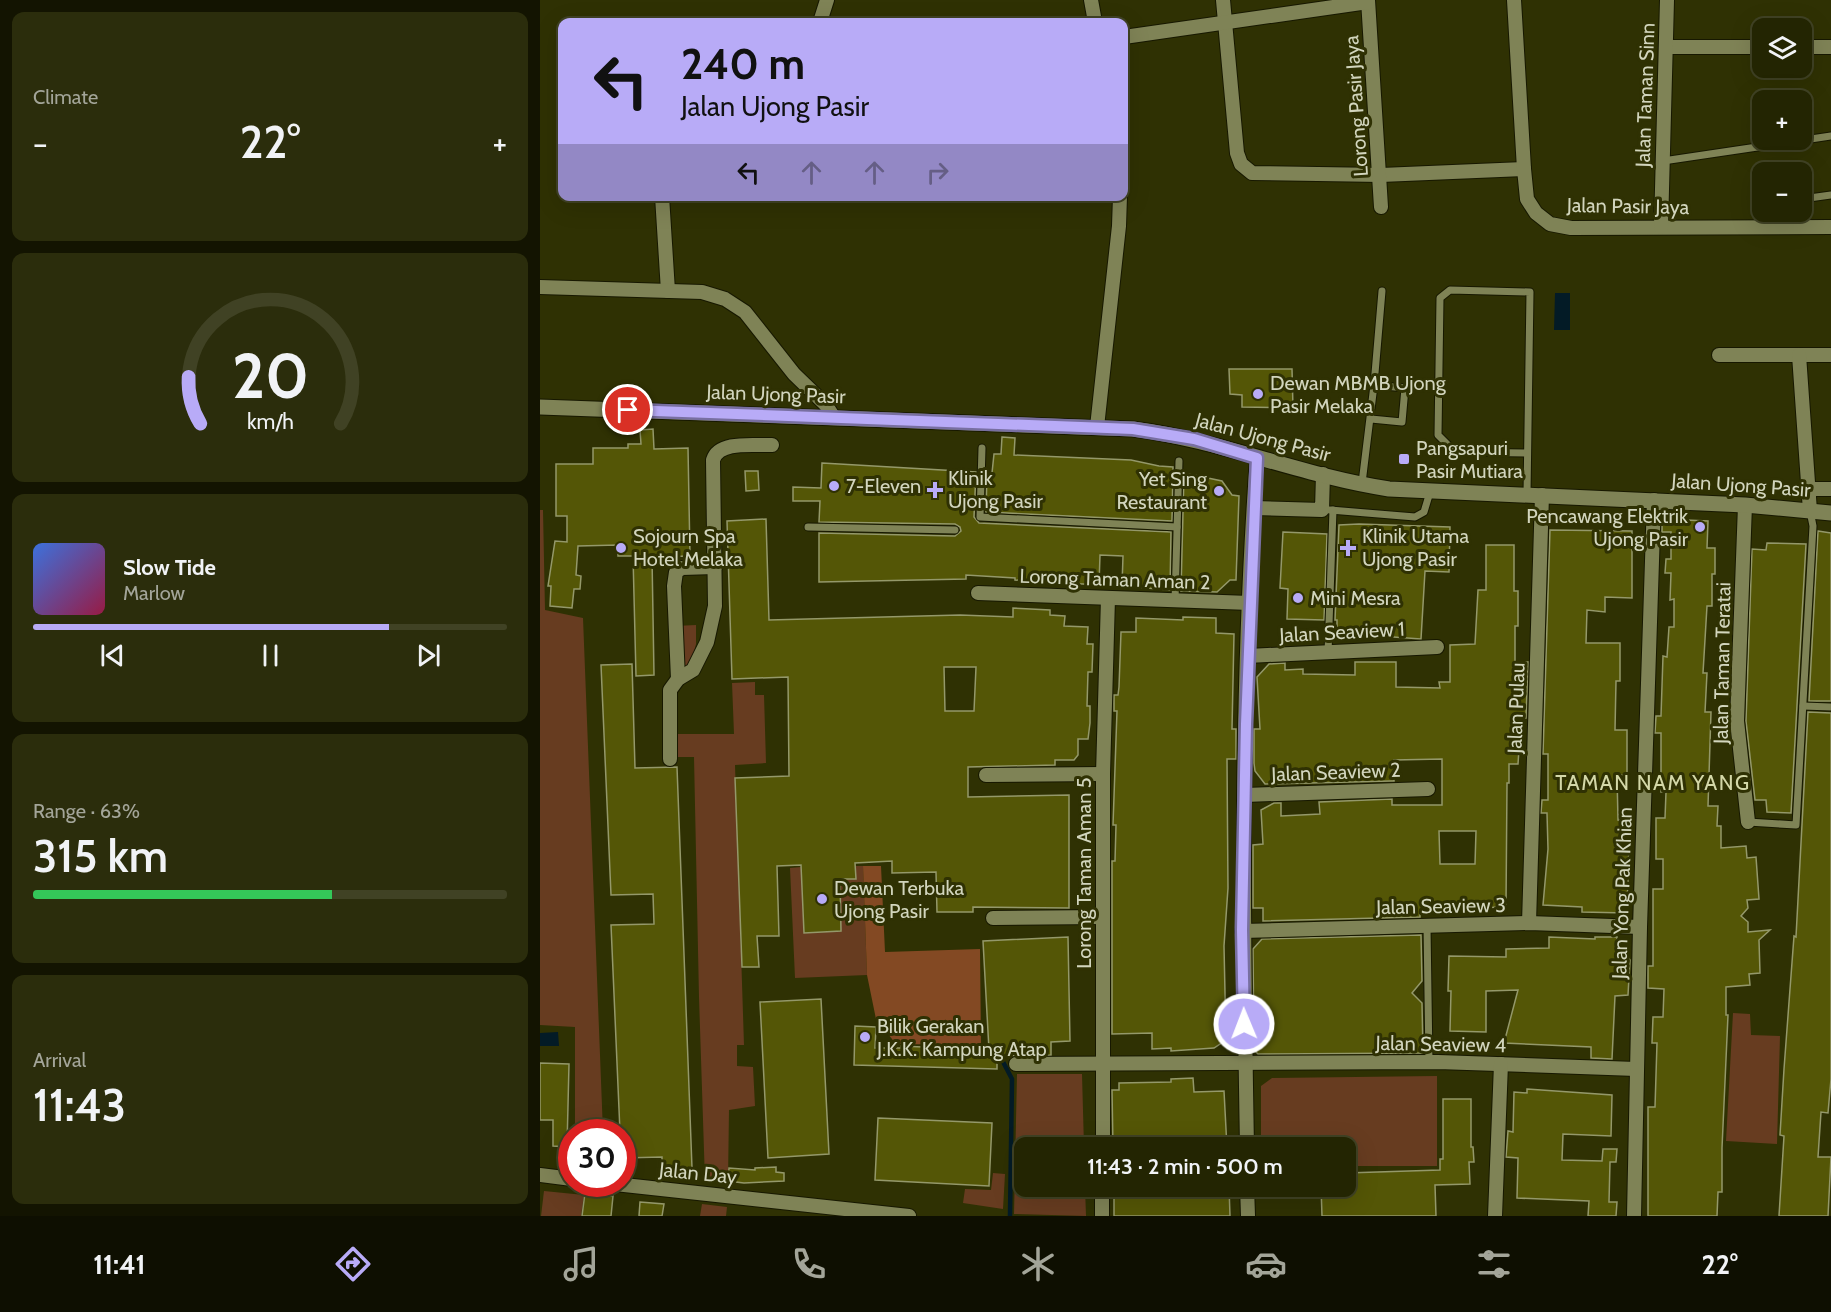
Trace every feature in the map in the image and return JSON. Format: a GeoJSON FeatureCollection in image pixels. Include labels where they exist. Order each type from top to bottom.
{"type":"FeatureCollection","features":[{"type":"Feature","properties":{"kind":"main road","name":"Jalan Ujong Pasir"},"geometry":{"type":"LineString","coordinates":[[540,407],[1133,429],[1194,439],[1361,485],[1430,492],[1654,500],[1831,513]]}},
{"type":"Feature","properties":{"kind":"street"},"geometry":{"type":"LineString","coordinates":[[821,18],[827,0]]}},
{"type":"Feature","properties":{"kind":"street"},"geometry":{"type":"LineString","coordinates":[[1091,0],[1094,18]]}},
{"type":"Feature","properties":{"kind":"street"},"geometry":{"type":"LineString","coordinates":[[1223,0],[1237,153],[1241,164],[1252,173],[1381,175],[1524,169]]}},
{"type":"Feature","properties":{"kind":"street","name":"Jalan Pasir Jaya"},"geometry":{"type":"LineString","coordinates":[[1514,0],[1527,199],[1536,213],[1550,224],[1571,228],[1831,227]]}},
{"type":"Feature","properties":{"kind":"street","name":"Jalan Taman Sinn"},"geometry":{"type":"LineString","coordinates":[[1660,227],[1667,0]]}},
{"type":"Feature","properties":{"kind":"street"},"geometry":{"type":"LineString","coordinates":[[1128,36],[1368,1]]}},
{"type":"Feature","properties":{"kind":"street","name":"Lorong Pasir Jaya"},"geometry":{"type":"LineString","coordinates":[[1368,1],[1381,175],[1381,207]]}},
{"type":"Feature","properties":{"kind":"street"},"geometry":{"type":"LineString","coordinates":[[1666,47],[1752,47]]}},
{"type":"Feature","properties":{"kind":"street"},"geometry":{"type":"LineString","coordinates":[[1812,47],[1831,47]]}},
{"type":"Feature","properties":{"kind":"street"},"geometry":{"type":"LineString","coordinates":[[662,201],[668,291]]}},
{"type":"Feature","properties":{"kind":"street"},"geometry":{"type":"LineString","coordinates":[[1097,427],[1120,201]]}},
{"type":"Feature","properties":{"kind":"street"},"geometry":{"type":"LineString","coordinates":[[540,286],[702,292],[725,299],[745,312],[794,374],[826,405],[834,418]]}},
{"type":"Feature","properties":{"kind":"street"},"geometry":{"type":"LineString","coordinates":[[1719,355],[1831,355]]}},
{"type":"Feature","properties":{"kind":"street"},"geometry":{"type":"LineString","coordinates":[[1799,355],[1810,511]]}},
{"type":"Feature","properties":{"kind":"street"},"geometry":{"type":"LineString","coordinates":[[670,759],[670,690],[678,679],[693,670],[707,642],[715,606],[713,460],[720,449],[772,445]]}},
{"type":"Feature","properties":{"kind":"street"},"geometry":{"type":"LineString","coordinates":[[1247,1137],[1242,930],[1248,656],[1257,458]]}},
{"type":"Feature","properties":{"kind":"street"},"geometry":{"type":"LineString","coordinates":[[1254,508],[1327,510],[1323,474]]}},
{"type":"Feature","properties":{"kind":"street"},"geometry":{"type":"LineString","coordinates":[[1809,489],[1831,489]]}},
{"type":"Feature","properties":{"kind":"street","name":"Jalan Pulau"},"geometry":{"type":"LineString","coordinates":[[1529,923],[1534,495]]}},
{"type":"Feature","properties":{"kind":"street","name":"Jalan Yong Pak Khian"},"geometry":{"type":"LineString","coordinates":[[1634,1216],[1636,1069],[1654,500]]}},
{"type":"Feature","properties":{"kind":"street","name":"Jalan Taman Teratai"},"geometry":{"type":"LineString","coordinates":[[1745,505],[1737,721],[1748,822]]}},
{"type":"Feature","properties":{"kind":"street"},"geometry":{"type":"LineString","coordinates":[[678,679],[674,586],[676,572],[682,568],[715,567]]}},
{"type":"Feature","properties":{"kind":"street","name":"Lorong Taman Aman 2"},"geometry":{"type":"LineString","coordinates":[[978,593],[1250,603]]}},
{"type":"Feature","properties":{"kind":"street","name":"Lorong Taman Aman 5"},"geometry":{"type":"LineString","coordinates":[[1102,1137],[1103,774],[1108,598]]}},
{"type":"Feature","properties":{"kind":"street","name":"Jalan Seaview 1"},"geometry":{"type":"LineString","coordinates":[[1248,656],[1437,647]]}},
{"type":"Feature","properties":{"kind":"street"},"geometry":{"type":"LineString","coordinates":[[986,775],[1103,774]]}},
{"type":"Feature","properties":{"kind":"street","name":"Jalan Seaview 2"},"geometry":{"type":"LineString","coordinates":[[1245,795],[1428,789]]}},
{"type":"Feature","properties":{"kind":"street"},"geometry":{"type":"LineString","coordinates":[[993,918],[1103,917]]}},
{"type":"Feature","properties":{"kind":"street","name":"Jalan Seaview 3"},"geometry":{"type":"LineString","coordinates":[[1242,930],[1529,923],[1640,927]]}},
{"type":"Feature","properties":{"kind":"street","name":"Jalan Seaview 4"},"geometry":{"type":"LineString","coordinates":[[1016,1064],[1429,1062],[1636,1069]]}},
{"type":"Feature","properties":{"kind":"street"},"geometry":{"type":"LineString","coordinates":[[1495,1216],[1501,1064]]}},
{"type":"Feature","properties":{"kind":"street"},"geometry":{"type":"LineString","coordinates":[[540,1175],[558,1177]]}},
{"type":"Feature","properties":{"kind":"street","name":"Jalan Day"},"geometry":{"type":"LineString","coordinates":[[636,1186],[909,1216]]}},
{"type":"Feature","properties":{"kind":"street"},"geometry":{"type":"LineString","coordinates":[[1102,1197],[1102,1216]]}},
{"type":"Feature","properties":{"kind":"street"},"geometry":{"type":"LineString","coordinates":[[1247,1197],[1248,1216]]}},
{"type":"Feature","properties":{"kind":"street"},"geometry":{"type":"LineString","coordinates":[[774,1216],[776,1201]]}},
{"type":"Feature","properties":{"kind":"lane"},"geometry":{"type":"LineString","coordinates":[[1663,161],[1831,136]]}},
{"type":"Feature","properties":{"kind":"lane"},"geometry":{"type":"LineString","coordinates":[[1812,198],[1831,195]]}},
{"type":"Feature","properties":{"kind":"lane"},"geometry":{"type":"LineString","coordinates":[[1527,453],[1455,452],[1438,435],[1440,298],[1450,290],[1530,292],[1527,453],[1534,495]]}},
{"type":"Feature","properties":{"kind":"lane"},"geometry":{"type":"LineString","coordinates":[[1361,485],[1371,419],[1382,291]]}},
{"type":"Feature","properties":{"kind":"lane"},"geometry":{"type":"LineString","coordinates":[[1371,419],[1402,422],[1405,388],[1374,385]]}},
{"type":"Feature","properties":{"kind":"lane"},"geometry":{"type":"LineString","coordinates":[[982,448],[980,517],[1177,527]]}},
{"type":"Feature","properties":{"kind":"lane"},"geometry":{"type":"LineString","coordinates":[[1175,601],[1179,461]]}},
{"type":"Feature","properties":{"kind":"lane"},"geometry":{"type":"LineString","coordinates":[[1328,653],[1327,510],[1415,517],[1424,512],[1430,492]]}},
{"type":"Feature","properties":{"kind":"lane"},"geometry":{"type":"LineString","coordinates":[[1748,822],[1796,825],[1813,526],[1810,511]]}},
{"type":"Feature","properties":{"kind":"lane"},"geometry":{"type":"LineString","coordinates":[[808,527],[956,530]]}},
{"type":"Feature","properties":{"kind":"lane"},"geometry":{"type":"LineString","coordinates":[[1803,706],[1831,708]]}},
{"type":"Feature","properties":{"kind":"lane"},"geometry":{"type":"LineString","coordinates":[[1427,926],[1429,1062]]}},
{"type":"Feature","properties":{"kind":"shaded area"},"geometry":{"type":"Polygon","coordinates":[[[540,510],[543,510],[545,610],[583,618],[602,1119],[575,1119],[575,1027],[540,1025],[540,510]]]}},
{"type":"Feature","properties":{"kind":"shaded area"},"geometry":{"type":"Polygon","coordinates":[[[696,625],[696,644],[691,664],[683,667],[675,626],[696,625]]]}},
{"type":"Feature","properties":{"kind":"shaded area"},"geometry":{"type":"Polygon","coordinates":[[[755,682],[755,695],[764,695],[766,763],[735,765],[744,1045],[737,1045],[737,1066],[753,1067],[755,1106],[729,1110],[728,1181],[705,1181],[694,757],[677,757],[677,734],[734,734],[732,683],[755,682]]]}},
{"type":"Feature","properties":{"kind":"shaded area"},"geometry":{"type":"Polygon","coordinates":[[[839,866],[863,866],[867,975],[795,978],[790,868],[801,867],[805,933],[841,931],[839,866]]]}},
{"type":"Feature","properties":{"kind":"shaded area"},"geometry":{"type":"Polygon","coordinates":[[[863,866],[881,866],[885,952],[980,949],[981,1045],[896,1044],[876,1019],[867,975],[863,866]]]}},
{"type":"Feature","properties":{"kind":"shaded area"},"geometry":{"type":"Polygon","coordinates":[[[1733,1013],[1750,1014],[1751,1035],[1780,1036],[1777,1144],[1726,1141],[1733,1013]]]}},
{"type":"Feature","properties":{"kind":"shaded area"},"geometry":{"type":"Polygon","coordinates":[[[1017,1074],[1082,1074],[1084,1137],[1016,1137],[1017,1074]]]}},
{"type":"Feature","properties":{"kind":"shaded area"},"geometry":{"type":"Polygon","coordinates":[[[1437,1076],[1437,1166],[1356,1166],[1356,1137],[1261,1137],[1261,1086],[1272,1078],[1437,1076]]]}},
{"type":"Feature","properties":{"kind":"shaded area"},"geometry":{"type":"Polygon","coordinates":[[[993,1173],[1005,1174],[1003,1209],[963,1203],[965,1189],[991,1190],[993,1173]]]}},
{"type":"Feature","properties":{"kind":"shaded area"},"geometry":{"type":"Polygon","coordinates":[[[544,1191],[558,1192],[558,1197],[584,1197],[581,1216],[541,1216],[544,1191]]]}},
{"type":"Feature","properties":{"kind":"shaded area"},"geometry":{"type":"Polygon","coordinates":[[[1014,1197],[1085,1197],[1086,1216],[1014,1214],[1014,1197]]]}},
{"type":"Feature","properties":{"kind":"shaded area"},"geometry":{"type":"Polygon","coordinates":[[[702,1204],[727,1207],[726,1216],[700,1216],[702,1204]]]}},
{"type":"Feature","properties":{"kind":"water"},"geometry":{"type":"Polygon","coordinates":[[[1555,293],[1570,293],[1570,330],[1554,330],[1555,293]]]}},
{"type":"Feature","properties":{"kind":"water"},"geometry":{"type":"Polygon","coordinates":[[[558,1032],[559,1046],[540,1046],[540,1033],[558,1032]]]}},
{"type":"Feature","properties":{"kind":"building"},"geometry":{"type":"Polygon","coordinates":[[[1229,369],[1292,369],[1293,408],[1242,407],[1242,395],[1230,394],[1229,369]]]}},
{"type":"Feature","properties":{"kind":"building"},"geometry":{"type":"Polygon","coordinates":[[[653,429],[654,449],[688,448],[690,556],[652,557],[654,675],[636,676],[633,556],[618,556],[618,545],[578,546],[576,575],[581,576],[580,589],[574,589],[572,608],[550,606],[551,586],[548,586],[555,541],[567,542],[567,516],[556,516],[556,464],[593,464],[593,448],[628,448],[628,444],[641,444],[640,430],[653,429]]]}},
{"type":"Feature","properties":{"kind":"building"},"geometry":{"type":"Polygon","coordinates":[[[1002,437],[1015,438],[1014,455],[1131,460],[1173,467],[1172,521],[986,512],[987,473],[992,473],[994,454],[1001,454],[1002,437]]]}},
{"type":"Feature","properties":{"kind":"building"},"geometry":{"type":"Polygon","coordinates":[[[822,463],[976,472],[974,517],[979,523],[1171,532],[1170,590],[1122,586],[1123,556],[1100,555],[1099,585],[966,575],[966,579],[819,582],[819,533],[955,536],[961,531],[960,527],[955,524],[819,522],[820,501],[793,501],[793,487],[821,488],[822,463]]]}},
{"type":"Feature","properties":{"kind":"building"},"geometry":{"type":"Polygon","coordinates":[[[745,471],[758,471],[759,490],[746,491],[745,471]]]}},
{"type":"Feature","properties":{"kind":"building"},"geometry":{"type":"Polygon","coordinates":[[[1184,473],[1222,481],[1232,495],[1239,496],[1236,580],[1230,580],[1217,592],[1181,591],[1184,473]]]}},
{"type":"Feature","properties":{"kind":"building"},"geometry":{"type":"Polygon","coordinates":[[[766,519],[769,620],[960,615],[1013,617],[1013,608],[1050,610],[1050,615],[1065,616],[1064,626],[1088,627],[1087,644],[1093,644],[1092,672],[1088,672],[1087,706],[1090,706],[1090,723],[1088,739],[1078,739],[1078,755],[1074,760],[1055,760],[1055,765],[968,767],[968,797],[1069,795],[1069,908],[973,907],[973,912],[937,912],[936,872],[892,873],[892,861],[855,863],[856,879],[840,879],[841,931],[804,933],[801,865],[777,866],[779,936],[757,936],[759,967],[742,967],[735,778],[789,776],[788,677],[732,679],[727,521],[766,519]],[[944,667],[945,711],[974,711],[976,667],[944,667]]]}},
{"type":"Feature","properties":{"kind":"building"},"geometry":{"type":"Polygon","coordinates":[[[1662,519],[1708,521],[1707,548],[1715,548],[1715,574],[1712,574],[1712,606],[1707,606],[1703,673],[1707,673],[1705,712],[1711,712],[1708,806],[1718,806],[1717,826],[1721,826],[1721,848],[1746,846],[1747,858],[1756,857],[1759,899],[1747,900],[1748,908],[1741,916],[1748,922],[1748,932],[1770,930],[1759,940],[1760,973],[1749,974],[1750,985],[1726,987],[1726,1015],[1728,1015],[1722,1192],[1718,1192],[1717,1216],[1648,1216],[1648,1107],[1655,1107],[1657,1043],[1652,1043],[1653,1017],[1663,1017],[1664,989],[1648,988],[1648,966],[1653,966],[1653,889],[1663,889],[1663,859],[1656,859],[1656,818],[1665,818],[1666,792],[1661,792],[1661,733],[1655,733],[1656,716],[1661,716],[1663,656],[1667,657],[1669,627],[1674,627],[1674,599],[1670,600],[1671,573],[1665,573],[1666,559],[1671,559],[1671,532],[1662,532],[1662,519]]]}},
{"type":"Feature","properties":{"kind":"building"},"geometry":{"type":"Polygon","coordinates":[[[1339,525],[1450,527],[1449,572],[1425,571],[1421,639],[1337,633],[1337,620],[1335,620],[1339,525]]]}},
{"type":"Feature","properties":{"kind":"building"},"geometry":{"type":"Polygon","coordinates":[[[1550,530],[1632,531],[1632,598],[1605,597],[1605,612],[1587,610],[1586,643],[1620,643],[1620,681],[1616,681],[1615,730],[1627,730],[1627,775],[1617,775],[1618,820],[1626,821],[1625,841],[1629,841],[1627,913],[1582,912],[1582,907],[1543,905],[1548,849],[1547,813],[1541,813],[1542,800],[1548,800],[1548,754],[1543,754],[1550,530]]]}},
{"type":"Feature","properties":{"kind":"building"},"geometry":{"type":"Polygon","coordinates":[[[1818,531],[1831,533],[1831,701],[1809,701],[1818,531]]]}},
{"type":"Feature","properties":{"kind":"building"},"geometry":{"type":"Polygon","coordinates":[[[1283,532],[1327,534],[1324,620],[1287,619],[1288,589],[1280,588],[1283,532]]]}},
{"type":"Feature","properties":{"kind":"building"},"geometry":{"type":"Polygon","coordinates":[[[1767,543],[1806,544],[1791,813],[1767,812],[1766,800],[1755,800],[1746,721],[1752,549],[1766,550],[1767,543]]]}},
{"type":"Feature","properties":{"kind":"building"},"geometry":{"type":"Polygon","coordinates":[[[1486,545],[1514,545],[1514,591],[1518,591],[1515,662],[1528,662],[1526,718],[1512,718],[1511,749],[1519,749],[1518,764],[1509,764],[1509,783],[1507,783],[1506,907],[1424,909],[1424,914],[1420,914],[1420,917],[1263,921],[1263,908],[1253,908],[1253,845],[1263,844],[1261,810],[1274,803],[1281,803],[1281,816],[1320,814],[1319,802],[1392,799],[1392,805],[1442,805],[1442,759],[1394,760],[1394,781],[1265,784],[1255,771],[1254,763],[1254,729],[1260,729],[1257,677],[1269,664],[1285,663],[1285,670],[1303,669],[1303,674],[1355,675],[1355,662],[1396,662],[1396,687],[1440,688],[1439,682],[1450,682],[1450,645],[1475,644],[1478,590],[1486,590],[1486,545]],[[1439,831],[1440,864],[1475,864],[1476,831],[1439,831]]]}},
{"type":"Feature","properties":{"kind":"building"},"geometry":{"type":"Polygon","coordinates":[[[1183,617],[1216,618],[1216,633],[1234,634],[1232,729],[1236,729],[1236,759],[1227,759],[1228,888],[1224,946],[1226,1040],[1214,1048],[1171,1051],[1171,1048],[1152,1049],[1152,1033],[1112,1034],[1112,861],[1115,861],[1116,825],[1113,825],[1117,711],[1114,711],[1114,695],[1118,695],[1119,687],[1121,632],[1136,632],[1136,618],[1183,620],[1183,617]]]}},
{"type":"Feature","properties":{"kind":"building"},"geometry":{"type":"Polygon","coordinates":[[[632,664],[635,768],[677,767],[692,1168],[662,1169],[662,1157],[636,1158],[636,1119],[619,1119],[611,925],[654,924],[653,894],[611,895],[601,665],[632,664]]]}},
{"type":"Feature","properties":{"kind":"building"},"geometry":{"type":"Polygon","coordinates":[[[1808,712],[1831,713],[1831,1079],[1828,1113],[1821,1112],[1818,1157],[1831,1157],[1828,1216],[1779,1216],[1784,1136],[1780,1135],[1794,936],[1796,937],[1808,712]]]}},
{"type":"Feature","properties":{"kind":"building"},"geometry":{"type":"Polygon","coordinates":[[[1421,935],[1422,981],[1412,993],[1422,1003],[1423,1053],[1258,1054],[1254,1050],[1253,949],[1262,939],[1421,935]]]}},
{"type":"Feature","properties":{"kind":"building"},"geometry":{"type":"Polygon","coordinates":[[[1068,937],[1070,1041],[1051,1042],[1051,1055],[997,1056],[997,1069],[854,1065],[855,1026],[876,1027],[875,1048],[901,1048],[901,1046],[989,1050],[983,941],[1068,937]]]}},
{"type":"Feature","properties":{"kind":"building"},"geometry":{"type":"Polygon","coordinates":[[[1549,937],[1595,939],[1595,937],[1617,937],[1616,951],[1624,951],[1630,960],[1628,995],[1615,996],[1612,1059],[1591,1058],[1591,1047],[1504,1043],[1518,990],[1486,991],[1486,1032],[1450,1031],[1449,956],[1506,957],[1506,949],[1549,948],[1549,937]]]}},
{"type":"Feature","properties":{"kind":"building"},"geometry":{"type":"Polygon","coordinates":[[[821,999],[829,1154],[768,1158],[760,1002],[821,999]]]}},
{"type":"Feature","properties":{"kind":"building"},"geometry":{"type":"Polygon","coordinates":[[[540,1063],[569,1064],[568,1119],[558,1119],[558,1146],[553,1146],[553,1120],[540,1120],[540,1063]]]}},
{"type":"Feature","properties":{"kind":"building"},"geometry":{"type":"Polygon","coordinates":[[[1193,1078],[1194,1092],[1224,1091],[1226,1137],[1113,1137],[1112,1090],[1119,1090],[1119,1083],[1171,1082],[1171,1079],[1193,1078]]]}},
{"type":"Feature","properties":{"kind":"building"},"geometry":{"type":"Polygon","coordinates":[[[1527,1089],[1612,1095],[1611,1136],[1563,1134],[1562,1160],[1602,1161],[1603,1149],[1617,1149],[1616,1162],[1610,1162],[1609,1202],[1617,1202],[1616,1216],[1588,1216],[1589,1201],[1517,1198],[1518,1158],[1506,1157],[1508,1131],[1513,1132],[1514,1092],[1527,1093],[1527,1089]]]}},
{"type":"Feature","properties":{"kind":"building"},"geometry":{"type":"Polygon","coordinates":[[[1443,1099],[1471,1099],[1471,1147],[1473,1147],[1474,1162],[1469,1162],[1470,1184],[1435,1185],[1436,1216],[1322,1216],[1321,1197],[1356,1197],[1356,1173],[1440,1170],[1440,1159],[1443,1159],[1443,1099]]]}},
{"type":"Feature","properties":{"kind":"building"},"geometry":{"type":"Polygon","coordinates":[[[878,1118],[992,1123],[989,1186],[875,1180],[878,1118]]]}},
{"type":"Feature","properties":{"kind":"building"},"geometry":{"type":"Polygon","coordinates":[[[776,1167],[776,1172],[784,1173],[784,1181],[744,1183],[728,1181],[729,1168],[755,1170],[755,1168],[776,1167]]]}},
{"type":"Feature","properties":{"kind":"building"},"geometry":{"type":"Polygon","coordinates":[[[584,1197],[613,1197],[611,1216],[582,1216],[584,1197]]]}},
{"type":"Feature","properties":{"kind":"building"},"geometry":{"type":"Polygon","coordinates":[[[1114,1197],[1229,1197],[1230,1216],[1114,1216],[1114,1197]]]}},
{"type":"Feature","properties":{"kind":"building"},"geometry":{"type":"Polygon","coordinates":[[[640,1202],[664,1204],[662,1216],[639,1216],[640,1202]]]}},
{"type":"Feature","properties":{"kind":"waterway"},"geometry":{"type":"LineString","coordinates":[[1001,1058],[1012,1079],[1010,1216]]}},
{"type":"Feature","properties":{"kind":"place","name":"Dewan MBMB Ujong Pasir Melaka"},"geometry":{"type":"Point","coordinates":[1258,394]}},
{"type":"Feature","properties":{"kind":"place","name":"Pangsapuri Pasir Mutiara"},"geometry":{"type":"Point","coordinates":[1404,459]}},
{"type":"Feature","properties":{"kind":"place","name":"7-Eleven"},"geometry":{"type":"Point","coordinates":[834,486]}},
{"type":"Feature","properties":{"kind":"place","name":"Klinik Ujong Pasir"},"geometry":{"type":"Point","coordinates":[935,490]}},
{"type":"Feature","properties":{"kind":"place","name":"Yet Sing Restaurant"},"geometry":{"type":"Point","coordinates":[1219,491]}},
{"type":"Feature","properties":{"kind":"place","name":"Pencawang Elektrik Ujong Pasir"},"geometry":{"type":"Point","coordinates":[1700,527]}},
{"type":"Feature","properties":{"kind":"place","name":"Sojourn Spa Hotel Melaka"},"geometry":{"type":"Point","coordinates":[621,548]}},
{"type":"Feature","properties":{"kind":"place","name":"Klinik Utama Ujong Pasir"},"geometry":{"type":"Point","coordinates":[1348,548]}},
{"type":"Feature","properties":{"kind":"place","name":"Mini Mesra"},"geometry":{"type":"Point","coordinates":[1298,598]}},
{"type":"Feature","properties":{"kind":"place","name":"Dewan Terbuka Ujong Pasir"},"geometry":{"type":"Point","coordinates":[822,899]}},
{"type":"Feature","properties":{"kind":"place","name":"Bilik Gerakan J.K.K. Kampung Atap"},"geometry":{"type":"Point","coordinates":[865,1037]}},
{"type":"Feature","properties":{"kind":"district","name":"TAMAN NAM YANG"},"geometry":{"type":"Point","coordinates":[1653,783]}},
{"type":"Feature","properties":{"kind":"route"},"geometry":{"type":"LineString","coordinates":[[628,410],[1133,429],[1194,439],[1257,458],[1246,724],[1242,930],[1244,1024]]}}]}
